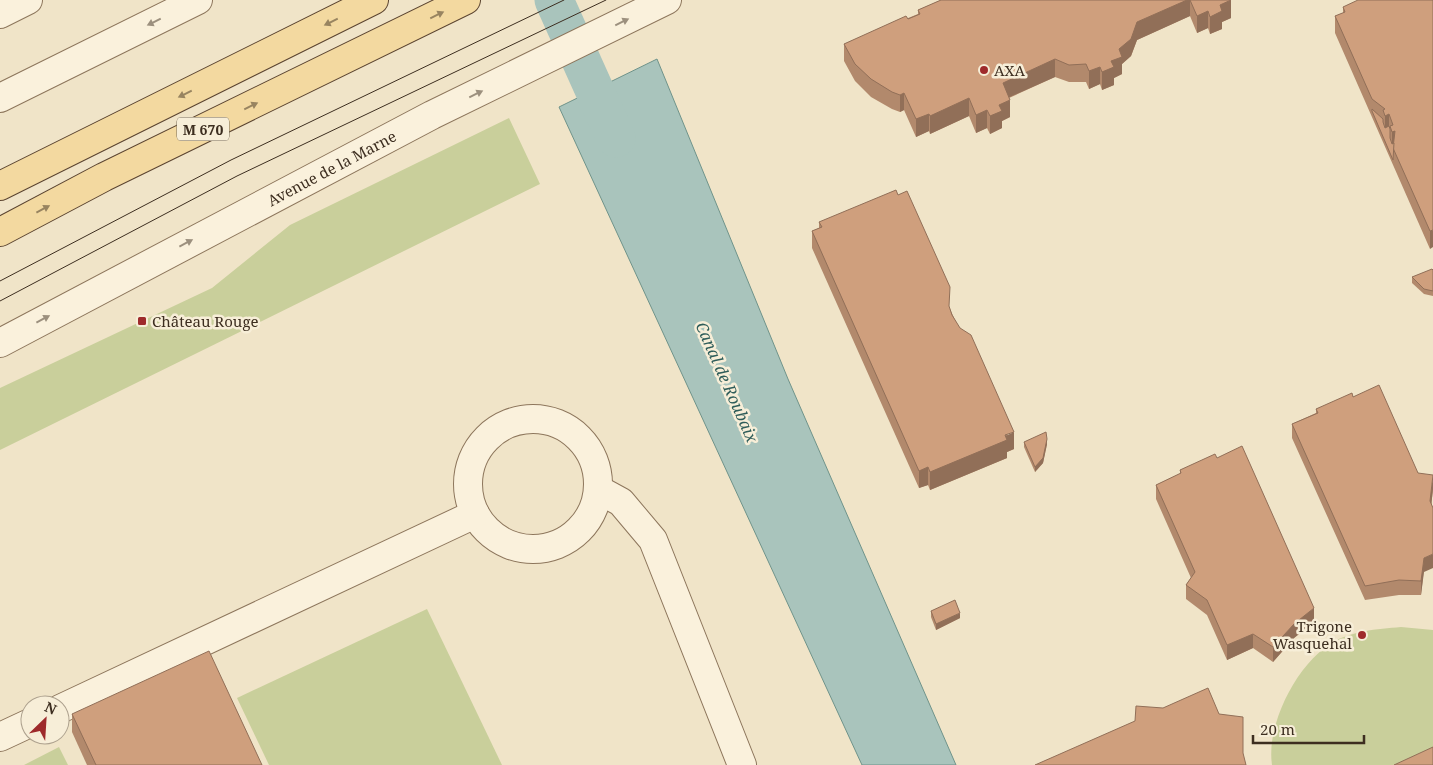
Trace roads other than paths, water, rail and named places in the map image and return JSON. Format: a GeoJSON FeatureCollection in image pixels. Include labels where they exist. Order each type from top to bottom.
{"type":"FeatureCollection","features":[{"type":"Feature","properties":{"kind":"main road","name":"M 670"},"geometry":{"type":"LineString","coordinates":[[0,186],[374,0]]}},
{"type":"Feature","properties":{"kind":"main road","name":"M 670"},"geometry":{"type":"LineString","coordinates":[[0,232],[104,177],[466,0]]}},
{"type":"Feature","properties":{"kind":"street"},"geometry":{"type":"LineString","coordinates":[[0,14],[28,0]]}},
{"type":"Feature","properties":{"kind":"street"},"geometry":{"type":"LineString","coordinates":[[0,98],[198,0]]}},
{"type":"Feature","properties":{"kind":"street","name":"Avenue de la Marne"},"geometry":{"type":"LineString","coordinates":[[0,342],[432,115],[667,0]]}},
{"type":"Feature","properties":{"kind":"street"},"geometry":{"type":"LineString","coordinates":[[521,420],[545,420],[567,428],[585,444],[596,466],[599,490],[592,513],[578,532],[558,545],[534,550],[510,546],[490,533],[475,514],[468,491],[470,467],[481,445],[498,429],[521,420]]}},
{"type":"Feature","properties":{"kind":"street"},"geometry":{"type":"LineString","coordinates":[[599,490],[621,502],[653,540],[742,765]]}},
{"type":"Feature","properties":{"kind":"street"},"geometry":{"type":"LineString","coordinates":[[70,704],[475,514]]}},
{"type":"Feature","properties":{"kind":"street"},"geometry":{"type":"LineString","coordinates":[[0,737],[20,728]]}},
{"type":"Feature","properties":{"kind":"water"},"geometry":{"type":"Polygon","coordinates":[[[657,59],[788,379],[956,765],[862,765],[559,107],[657,59]]]}},
{"type":"Feature","properties":{"kind":"waterway","name":"Canal de Roubaix"},"geometry":{"type":"LineString","coordinates":[[554,0],[616,138]]}},
{"type":"Feature","properties":{"kind":"tram line"},"geometry":{"type":"LineString","coordinates":[[0,281],[231,160],[564,0]]}},
{"type":"Feature","properties":{"kind":"tram line"},"geometry":{"type":"LineString","coordinates":[[0,301],[237,176],[606,0]]}},
{"type":"Feature","properties":{"kind":"place","name":"AXA"},"geometry":{"type":"Point","coordinates":[984,70]}},
{"type":"Feature","properties":{"kind":"place","name":"Château Rouge"},"geometry":{"type":"Point","coordinates":[142,321]}},
{"type":"Feature","properties":{"kind":"place","name":"Trigone Wasquehal"},"geometry":{"type":"Point","coordinates":[1362,635]}}]}
